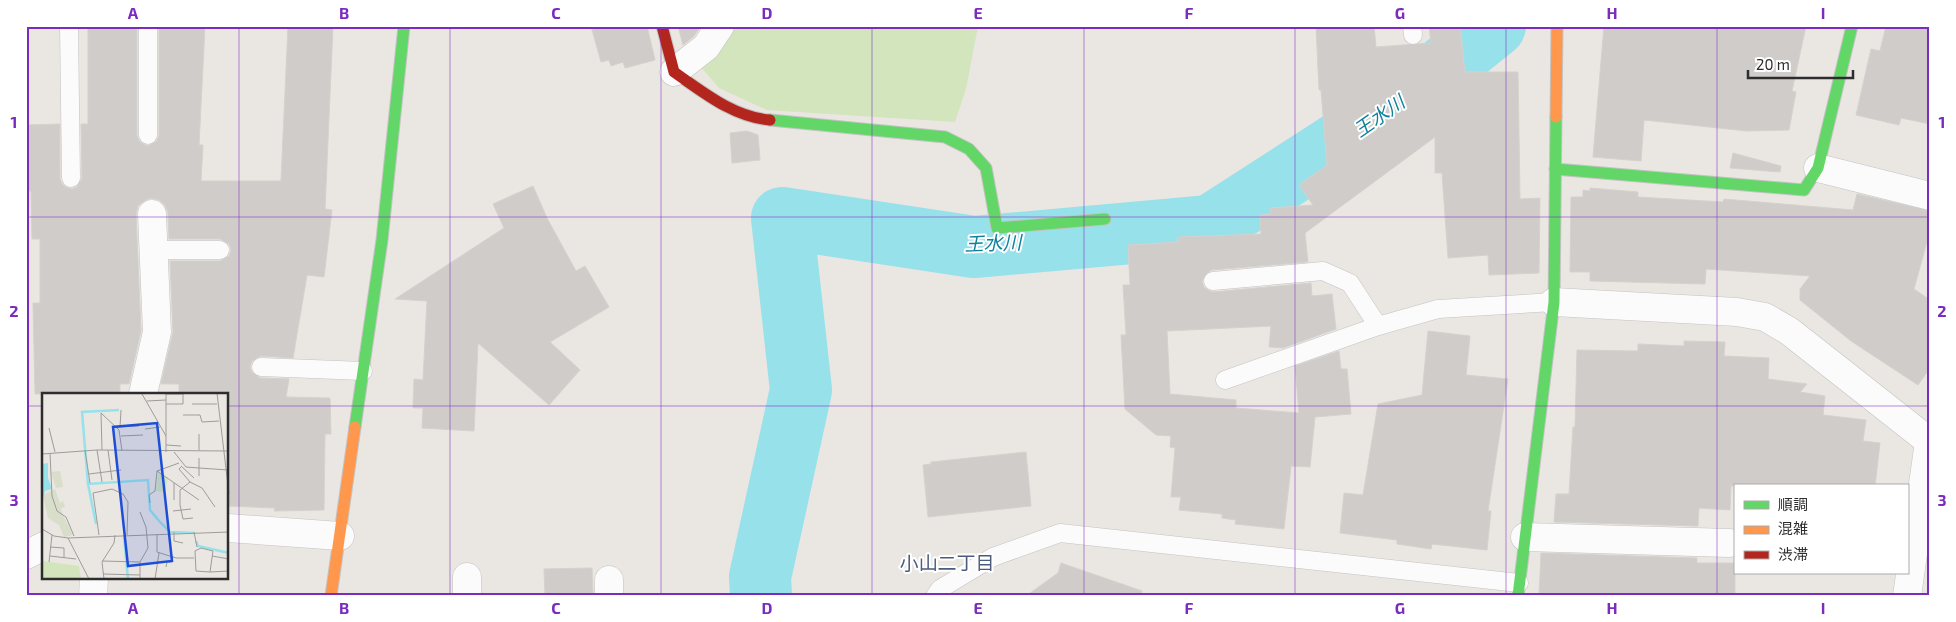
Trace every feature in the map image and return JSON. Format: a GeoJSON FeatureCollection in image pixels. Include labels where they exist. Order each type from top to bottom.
{"type":"FeatureCollection","features":[{"type":"Feature","properties":{"kind":"street"},"geometry":{"type":"LineString","coordinates":[[331,596],[382,240],[404,26]]}},
{"type":"Feature","properties":{"kind":"street"},"geometry":{"type":"LineString","coordinates":[[662,26],[674,72],[719,102],[758,119],[945,137],[969,149],[986,168],[997,228],[1105,219]]}},
{"type":"Feature","properties":{"kind":"street"},"geometry":{"type":"LineString","coordinates":[[674,72],[706,47],[720,26]]}},
{"type":"Feature","properties":{"kind":"street"},"geometry":{"type":"LineString","coordinates":[[1519,589],[1554,302],[1557,26]]}},
{"type":"Feature","properties":{"kind":"street"},"geometry":{"type":"LineString","coordinates":[[1555,169],[1804,190],[1818,168],[1852,26]]}},
{"type":"Feature","properties":{"kind":"street"},"geometry":{"type":"LineString","coordinates":[[1818,168],[1930,196]]}},
{"type":"Feature","properties":{"kind":"street"},"geometry":{"type":"LineString","coordinates":[[143,393],[157,332],[152,214]]}},
{"type":"Feature","properties":{"kind":"street"},"geometry":{"type":"LineString","coordinates":[[1554,302],[1736,312],[1765,317],[1789,332],[1929,442],[1907,596]]}},
{"type":"Feature","properties":{"kind":"street"},"geometry":{"type":"LineString","coordinates":[[229,528],[340,536]]}},
{"type":"Feature","properties":{"kind":"street"},"geometry":{"type":"LineString","coordinates":[[1525,537],[1729,543]]}},
{"type":"Feature","properties":{"kind":"street"},"geometry":{"type":"LineString","coordinates":[[26,555],[42,547]]}},
{"type":"Feature","properties":{"kind":"street"},"geometry":{"type":"LineString","coordinates":[[93,596],[94,580]]}},
{"type":"Feature","properties":{"kind":"lane"},"geometry":{"type":"LineString","coordinates":[[69,26],[71,178]]}},
{"type":"Feature","properties":{"kind":"lane"},"geometry":{"type":"LineString","coordinates":[[148,26],[148,135]]}},
{"type":"Feature","properties":{"kind":"lane"},"geometry":{"type":"LineString","coordinates":[[154,250],[220,250]]}},
{"type":"Feature","properties":{"kind":"lane"},"geometry":{"type":"LineString","coordinates":[[1213,281],[1323,271],[1350,284],[1378,326]]}},
{"type":"Feature","properties":{"kind":"lane"},"geometry":{"type":"LineString","coordinates":[[1225,380],[1378,326],[1438,309],[1554,302]]}},
{"type":"Feature","properties":{"kind":"lane"},"geometry":{"type":"LineString","coordinates":[[260,367],[364,371]]}},
{"type":"Feature","properties":{"kind":"lane"},"geometry":{"type":"LineString","coordinates":[[935,596],[940,589],[993,557],[1060,533],[1519,589]]}},
{"type":"Feature","properties":{"kind":"green space"},"geometry":{"type":"Polygon","coordinates":[[[732,26],[978,26],[966,89],[955,122],[767,110],[719,88],[700,66],[732,26]]]}},
{"type":"Feature","properties":{"kind":"building"},"geometry":{"type":"Polygon","coordinates":[[[137,26],[137,135],[139,141],[148,146],[157,141],[159,135],[159,26],[205,26],[199,145],[203,145],[201,181],[281,181],[288,26],[333,26],[325,209],[332,210],[324,277],[307,275],[293,358],[261,356],[252,361],[250,367],[252,372],[260,378],[289,379],[286,397],[330,398],[331,434],[325,434],[324,510],[274,511],[275,508],[229,506],[229,393],[179,393],[179,384],[161,384],[173,332],[170,261],[220,261],[229,256],[231,250],[229,244],[220,239],[169,239],[168,213],[165,205],[159,200],[151,198],[144,201],[138,206],[136,214],[141,331],[129,384],[120,384],[120,393],[35,394],[33,303],[40,303],[40,239],[32,239],[31,191],[26,191],[26,125],[60,124],[60,179],[66,187],[72,189],[77,187],[82,178],[81,124],[88,124],[88,27],[137,26]]]}},
{"type":"Feature","properties":{"kind":"building"},"geometry":{"type":"Polygon","coordinates":[[[591,26],[647,26],[655,60],[625,68],[623,62],[611,66],[609,60],[601,62],[591,26]]]}},
{"type":"Feature","properties":{"kind":"building"},"geometry":{"type":"Polygon","coordinates":[[[678,26],[701,26],[694,36],[683,45],[678,26]]]}},
{"type":"Feature","properties":{"kind":"building"},"geometry":{"type":"Polygon","coordinates":[[[1316,26],[1374,26],[1376,47],[1431,43],[1429,26],[1460,26],[1465,72],[1518,72],[1520,199],[1540,198],[1539,273],[1489,275],[1488,255],[1448,258],[1442,173],[1435,173],[1435,137],[1305,233],[1308,262],[1212,270],[1207,273],[1202,281],[1204,287],[1213,292],[1311,283],[1312,296],[1332,294],[1336,329],[1283,348],[1269,347],[1271,326],[1167,331],[1170,394],[1236,400],[1236,408],[1299,413],[1295,366],[1339,351],[1341,369],[1347,369],[1351,414],[1315,417],[1310,467],[1291,466],[1284,529],[1235,524],[1236,520],[1222,518],[1222,514],[1179,510],[1181,497],[1171,497],[1175,448],[1170,447],[1171,436],[1156,435],[1125,409],[1121,335],[1126,335],[1123,285],[1130,285],[1128,245],[1178,242],[1178,237],[1261,234],[1260,215],[1271,214],[1270,208],[1313,205],[1299,185],[1327,165],[1321,90],[1319,90],[1316,26]]]}},
{"type":"Feature","properties":{"kind":"building"},"geometry":{"type":"Polygon","coordinates":[[[1604,26],[1806,26],[1792,91],[1796,92],[1789,130],[1747,131],[1644,120],[1641,161],[1593,157],[1604,26]]]}},
{"type":"Feature","properties":{"kind":"building"},"geometry":{"type":"Polygon","coordinates":[[[1886,26],[1930,26],[1930,124],[1901,118],[1899,125],[1856,115],[1871,49],[1880,51],[1886,26]]]}},
{"type":"Feature","properties":{"kind":"building"},"geometry":{"type":"Polygon","coordinates":[[[747,131],[758,135],[760,160],[732,163],[730,133],[747,131]]]}},
{"type":"Feature","properties":{"kind":"building"},"geometry":{"type":"Polygon","coordinates":[[[1733,153],[1781,166],[1780,172],[1730,168],[1733,153]]]}},
{"type":"Feature","properties":{"kind":"building"},"geometry":{"type":"Polygon","coordinates":[[[533,186],[547,218],[576,271],[585,266],[609,307],[550,342],[580,370],[549,405],[478,343],[474,431],[422,428],[423,408],[413,408],[414,379],[423,380],[427,301],[395,299],[504,228],[493,204],[533,186]]]}},
{"type":"Feature","properties":{"kind":"building"},"geometry":{"type":"Polygon","coordinates":[[[1590,188],[1638,192],[1638,197],[1723,202],[1724,199],[1853,210],[1857,194],[1930,211],[1930,231],[1914,289],[1930,300],[1930,368],[1918,385],[1851,341],[1800,300],[1800,289],[1810,276],[1706,269],[1705,284],[1590,281],[1590,272],[1570,272],[1571,197],[1583,197],[1583,190],[1590,191],[1590,188]]]}},
{"type":"Feature","properties":{"kind":"building"},"geometry":{"type":"Polygon","coordinates":[[[1428,331],[1470,336],[1466,375],[1508,379],[1488,511],[1491,511],[1487,550],[1432,544],[1431,549],[1397,544],[1397,540],[1340,533],[1344,493],[1363,495],[1378,404],[1422,395],[1428,331]]]}},
{"type":"Feature","properties":{"kind":"building"},"geometry":{"type":"Polygon","coordinates":[[[1684,341],[1725,342],[1724,356],[1769,358],[1768,379],[1807,384],[1800,392],[1825,396],[1823,415],[1866,420],[1863,441],[1880,443],[1875,484],[1734,484],[1734,486],[1731,486],[1730,510],[1699,508],[1698,526],[1554,522],[1556,494],[1569,494],[1573,427],[1575,427],[1577,350],[1638,351],[1638,344],[1684,346],[1684,341]]]}},
{"type":"Feature","properties":{"kind":"building"},"geometry":{"type":"Polygon","coordinates":[[[1026,452],[1031,506],[928,517],[923,465],[931,464],[931,462],[1026,452]]]}},
{"type":"Feature","properties":{"kind":"building"},"geometry":{"type":"Polygon","coordinates":[[[1541,553],[1697,558],[1697,563],[1734,563],[1735,596],[1539,596],[1541,553]]]}},
{"type":"Feature","properties":{"kind":"building"},"geometry":{"type":"Polygon","coordinates":[[[1061,563],[1142,591],[1141,596],[1026,596],[1058,573],[1061,563]]]}},
{"type":"Feature","properties":{"kind":"building"},"geometry":{"type":"Polygon","coordinates":[[[592,568],[593,596],[545,596],[544,569],[592,568]]]}},
{"type":"Feature","properties":{"kind":"waterway","name":"王水川"},"geometry":{"type":"LineString","coordinates":[[761,596],[760,577],[801,390],[782,218],[974,247],[1210,226],[1393,108],[1495,26]]}},
{"type":"Feature","properties":{"kind":"traffic: fast"},"geometry":{"type":"LineString","coordinates":[[355,427],[382,240],[404,26]]}},
{"type":"Feature","properties":{"kind":"traffic: fast"},"geometry":{"type":"LineString","coordinates":[[1555,169],[1804,190],[1818,168],[1852,26]]}},
{"type":"Feature","properties":{"kind":"traffic: fast"},"geometry":{"type":"LineString","coordinates":[[1518,596],[1554,302],[1556,117]]}},
{"type":"Feature","properties":{"kind":"traffic: fast"},"geometry":{"type":"LineString","coordinates":[[770,120],[945,137],[969,149],[986,168],[997,228],[1105,219]]}},
{"type":"Feature","properties":{"kind":"traffic: slow"},"geometry":{"type":"LineString","coordinates":[[1556,117],[1557,26]]}},
{"type":"Feature","properties":{"kind":"traffic: slow"},"geometry":{"type":"LineString","coordinates":[[331,596],[355,427]]}},
{"type":"Feature","properties":{"kind":"traffic: jam"},"geometry":{"type":"LineString","coordinates":[[662,26],[674,72],[731,109],[756,118],[770,120]]}},
{"type":"Feature","properties":{"kind":"district","name":"小山二丁目"},"geometry":{"type":"Point","coordinates":[947,563]}}]}
